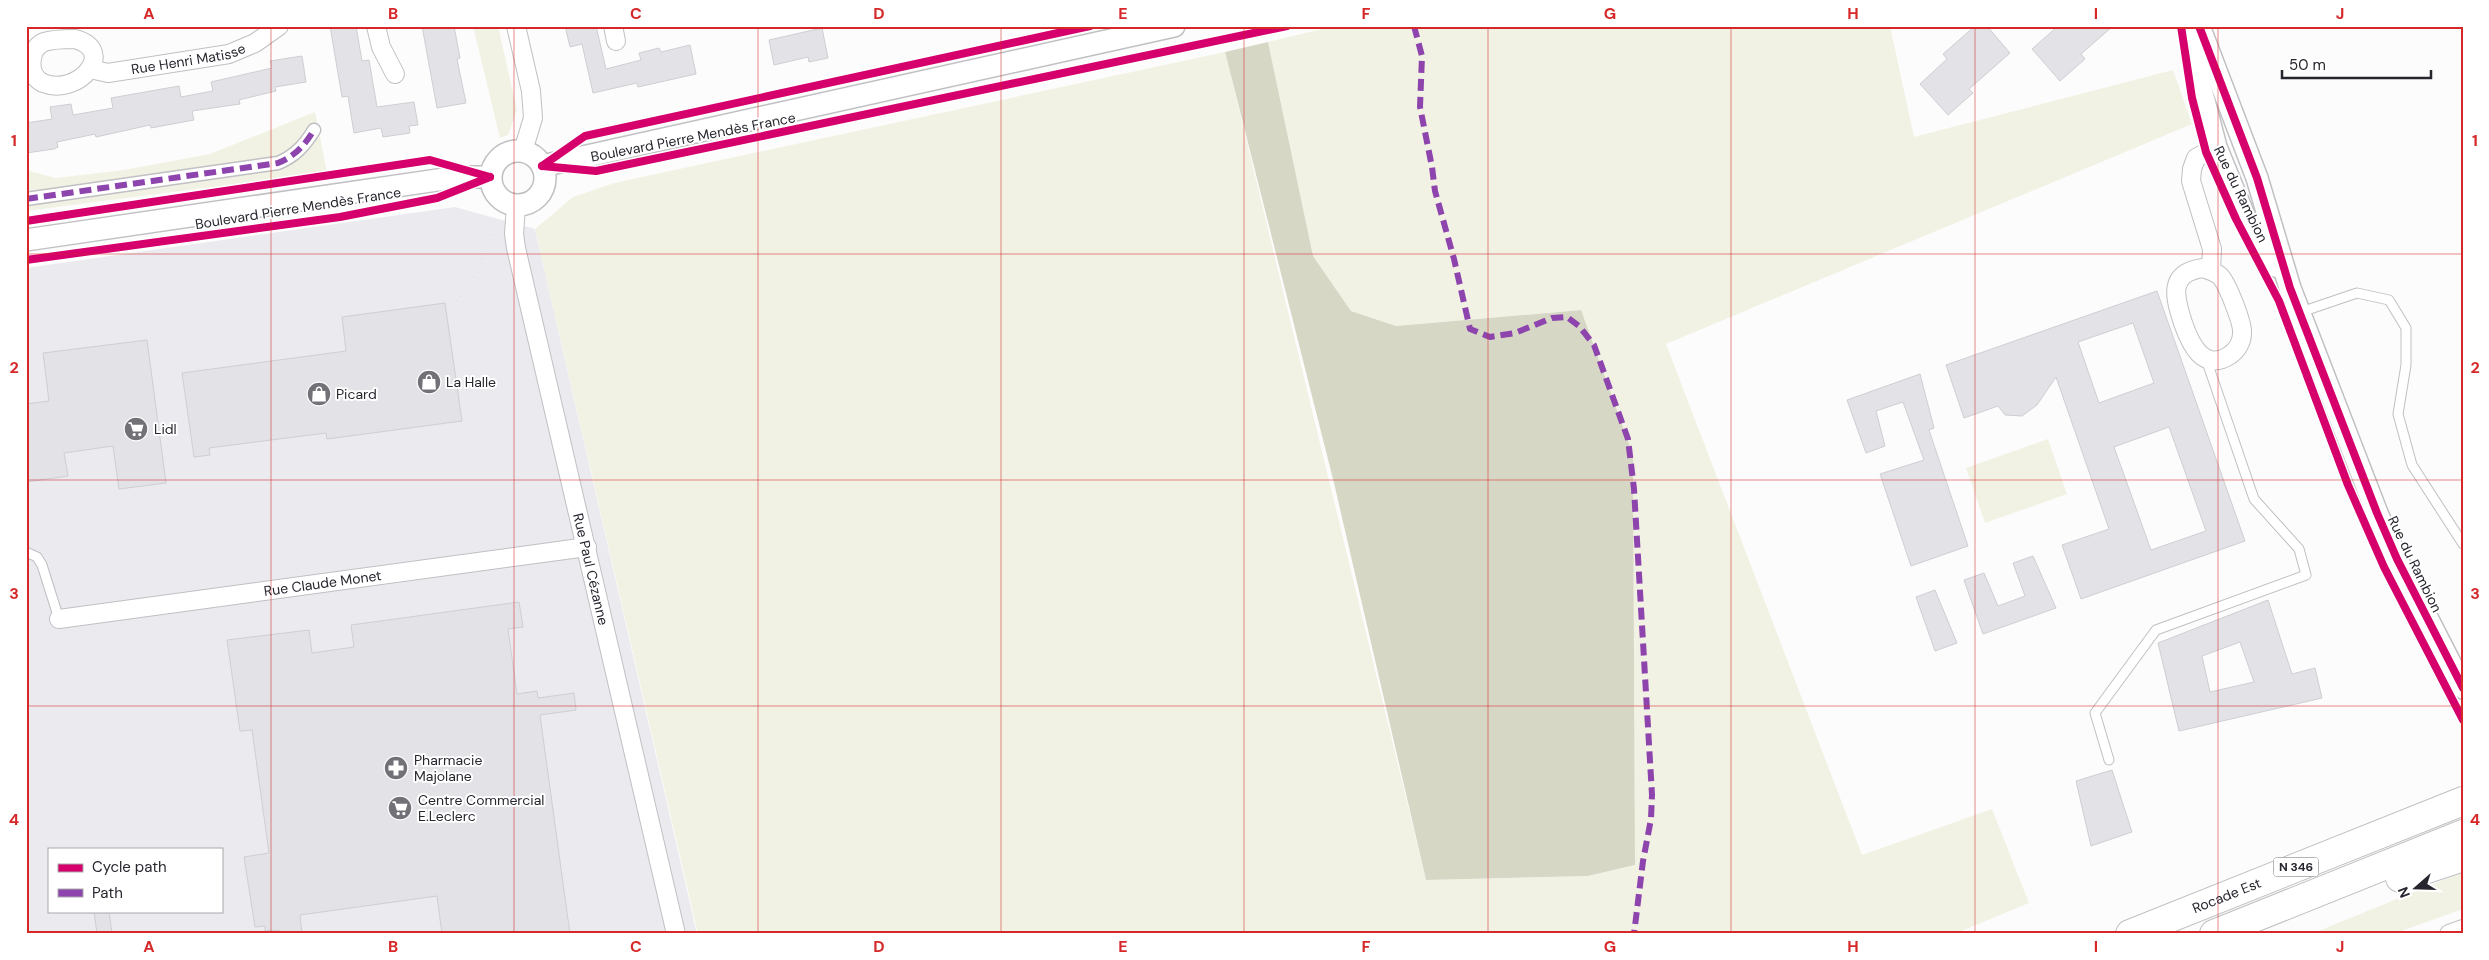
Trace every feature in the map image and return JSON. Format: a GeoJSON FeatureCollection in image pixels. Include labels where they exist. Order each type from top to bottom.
{"type":"FeatureCollection","features":[{"type":"Feature","properties":{"kind":"highway","name":"Rocade Est"},"geometry":{"type":"LineString","coordinates":[[2130,934],[2463,801]]}},
{"type":"Feature","properties":{"kind":"highway","name":"N 346"},"geometry":{"type":"LineString","coordinates":[[2214,934],[2463,834]]}},
{"type":"Feature","properties":{"kind":"highway"},"geometry":{"type":"LineString","coordinates":[[2351,879],[2377,886],[2463,857]]}},
{"type":"Feature","properties":{"kind":"street","name":"Rue Henri Matisse"},"geometry":{"type":"LineString","coordinates":[[90,69],[108,73],[230,54],[255,43],[279,26]]}},
{"type":"Feature","properties":{"kind":"street"},"geometry":{"type":"LineString","coordinates":[[376,26],[381,48],[395,74]]}},
{"type":"Feature","properties":{"kind":"street"},"geometry":{"type":"LineString","coordinates":[[516,26],[531,91],[533,118],[523,151]]}},
{"type":"Feature","properties":{"kind":"street","name":"Boulevard Pierre Mendès France"},"geometry":{"type":"LineString","coordinates":[[542,166],[1174,26]]}},
{"type":"Feature","properties":{"kind":"street","name":"Rue du Rambion"},"geometry":{"type":"LineString","coordinates":[[2191,26],[2195,66],[2216,147],[2245,218],[2290,288]]}},
{"type":"Feature","properties":{"kind":"street","name":"Rue du Rambion"},"geometry":{"type":"LineString","coordinates":[[2199,26],[2257,178],[2290,288],[2377,513],[2397,559],[2463,688]]}},
{"type":"Feature","properties":{"kind":"street"},"geometry":{"type":"LineString","coordinates":[[26,200],[278,163],[290,158],[308,140],[314,130]]}},
{"type":"Feature","properties":{"kind":"street"},"geometry":{"type":"LineString","coordinates":[[2211,270],[2212,249],[2191,181],[2192,169],[2196,158],[2216,147]]}},
{"type":"Feature","properties":{"kind":"street"},"geometry":{"type":"LineString","coordinates":[[523,151],[531,154],[542,166],[545,175],[541,193],[534,200],[516,206],[500,200],[491,186],[492,168],[504,154],[523,151]]}},
{"type":"Feature","properties":{"kind":"street","name":"Boulevard Pierre Mendès France"},"geometry":{"type":"LineString","coordinates":[[26,240],[458,177],[490,177]]}},
{"type":"Feature","properties":{"kind":"street","name":"Rue Paul Cézanne"},"geometry":{"type":"LineString","coordinates":[[516,206],[514,234],[516,248],[676,934]]}},
{"type":"Feature","properties":{"kind":"street"},"geometry":{"type":"LineString","coordinates":[[2194,270],[2211,270],[2221,277],[2226,284],[2242,332],[2241,342],[2230,355],[2213,360],[2206,358],[2191,346],[2175,294],[2177,283],[2184,275],[2194,270]]}},
{"type":"Feature","properties":{"kind":"street","name":"Rue Claude Monet"},"geometry":{"type":"LineString","coordinates":[[59,619],[587,547]]}},
{"type":"Feature","properties":{"kind":"street"},"geometry":{"type":"LineString","coordinates":[[2449,934],[2463,929]]}},
{"type":"Feature","properties":{"kind":"lane"},"geometry":{"type":"LineString","coordinates":[[2300,312],[2357,293],[2388,300],[2406,328],[2406,365],[2398,414],[2412,465],[2463,544]]}},
{"type":"Feature","properties":{"kind":"lane"},"geometry":{"type":"LineString","coordinates":[[2109,760],[2095,713],[2156,630],[2306,575],[2299,549],[2254,499],[2206,358]]}},
{"type":"Feature","properties":{"kind":"lane"},"geometry":{"type":"LineString","coordinates":[[26,552],[37,557],[42,565],[59,619]]}},
{"type":"Feature","properties":{"kind":"path"},"geometry":{"type":"LineString","coordinates":[[457,300],[478,273],[494,231]]}},
{"type":"Feature","properties":{"kind":"shaded area"},"geometry":{"type":"Polygon","coordinates":[[[473,26],[498,26],[517,110],[508,135],[500,138],[473,26]]]}},
{"type":"Feature","properties":{"kind":"shaded area"},"geometry":{"type":"Polygon","coordinates":[[[1335,26],[1890,26],[1914,137],[2173,70],[2192,124],[1666,344],[1862,855],[1992,809],[2029,903],[1954,934],[698,934],[535,229],[573,197],[614,183],[1225,52],[1426,880],[1588,876],[1635,865],[1633,455],[1580,310],[1396,326],[1351,311],[1313,256],[1268,42],[1335,26]]]}},
{"type":"Feature","properties":{"kind":"shaded area"},"geometry":{"type":"Polygon","coordinates":[[[315,112],[327,172],[26,211],[26,170],[56,178],[124,170],[210,154],[315,112]]]}},
{"type":"Feature","properties":{"kind":"shaded area"},"geometry":{"type":"Polygon","coordinates":[[[455,207],[535,229],[697,934],[26,934],[26,268],[455,207]]]}},
{"type":"Feature","properties":{"kind":"shaded area"},"geometry":{"type":"Polygon","coordinates":[[[2048,439],[2067,494],[1985,523],[1966,468],[2048,439]]]}},
{"type":"Feature","properties":{"kind":"shaded area"},"geometry":{"type":"Polygon","coordinates":[[[2463,872],[2463,909],[2393,934],[2311,934],[2463,872]]]}},
{"type":"Feature","properties":{"kind":"green space"},"geometry":{"type":"Polygon","coordinates":[[[1268,42],[1313,256],[1351,311],[1396,326],[1581,310],[1633,455],[1635,865],[1588,876],[1426,880],[1334,483],[1225,52],[1268,42]]]}},
{"type":"Feature","properties":{"kind":"building"},"geometry":{"type":"Polygon","coordinates":[[[330,26],[356,26],[362,61],[369,60],[377,107],[414,102],[418,125],[409,126],[410,133],[383,137],[381,128],[354,133],[348,96],[342,97],[330,26]]]}},
{"type":"Feature","properties":{"kind":"building"},"geometry":{"type":"Polygon","coordinates":[[[422,26],[454,26],[460,58],[457,59],[466,103],[437,108],[422,26]]]}},
{"type":"Feature","properties":{"kind":"building"},"geometry":{"type":"Polygon","coordinates":[[[565,26],[596,26],[606,69],[641,60],[639,53],[659,48],[661,52],[690,45],[696,74],[638,87],[637,83],[593,93],[582,44],[570,47],[565,26]]]}},
{"type":"Feature","properties":{"kind":"building"},"geometry":{"type":"Polygon","coordinates":[[[1975,26],[1987,26],[2010,53],[1969,89],[1973,93],[1948,115],[1920,84],[1947,59],[1943,54],[1975,26]]]}},
{"type":"Feature","properties":{"kind":"building"},"geometry":{"type":"Polygon","coordinates":[[[2058,26],[2113,26],[2081,54],[2085,59],[2060,81],[2032,49],[2058,26]]]}},
{"type":"Feature","properties":{"kind":"building"},"geometry":{"type":"Polygon","coordinates":[[[822,28],[828,58],[809,62],[808,57],[774,65],[769,40],[822,28]]]}},
{"type":"Feature","properties":{"kind":"building"},"geometry":{"type":"Polygon","coordinates":[[[302,56],[306,82],[275,87],[276,91],[239,100],[240,104],[192,111],[194,120],[151,128],[150,125],[96,137],[95,134],[57,142],[58,147],[54,149],[26,153],[26,123],[52,119],[50,107],[71,104],[73,115],[113,108],[111,98],[179,86],[181,97],[213,91],[211,82],[272,68],[270,61],[302,56]]]}},
{"type":"Feature","properties":{"kind":"building"},"geometry":{"type":"Polygon","coordinates":[[[2157,291],[2245,541],[2081,599],[2062,545],[2109,529],[2056,377],[2037,405],[2022,416],[2005,415],[1998,406],[1964,418],[1946,365],[2157,291]],[[2133,323],[2078,342],[2099,403],[2154,383],[2133,323]],[[2169,427],[2114,447],[2151,550],[2206,531],[2169,427]]]}},
{"type":"Feature","properties":{"kind":"building"},"geometry":{"type":"Polygon","coordinates":[[[445,303],[462,421],[327,439],[326,433],[209,448],[210,455],[194,457],[182,373],[346,351],[342,317],[445,303]]]}},
{"type":"Feature","properties":{"kind":"building"},"geometry":{"type":"Polygon","coordinates":[[[147,340],[166,483],[119,489],[113,446],[64,453],[68,476],[26,482],[26,404],[49,401],[43,353],[147,340]]]}},
{"type":"Feature","properties":{"kind":"building"},"geometry":{"type":"Polygon","coordinates":[[[1920,374],[1934,428],[1929,430],[1968,546],[1911,566],[1880,474],[1924,460],[1903,402],[1876,411],[1885,446],[1866,453],[1847,400],[1920,374]]]}},
{"type":"Feature","properties":{"kind":"building"},"geometry":{"type":"Polygon","coordinates":[[[2033,556],[2056,608],[1983,634],[1964,580],[1984,573],[1998,606],[2025,596],[2013,563],[2033,556]]]}},
{"type":"Feature","properties":{"kind":"building"},"geometry":{"type":"Polygon","coordinates":[[[1935,590],[1957,643],[1935,651],[1916,597],[1935,590]]]}},
{"type":"Feature","properties":{"kind":"building"},"geometry":{"type":"Polygon","coordinates":[[[2268,600],[2292,674],[2315,668],[2322,698],[2179,731],[2158,643],[2268,600]],[[2240,642],[2202,656],[2210,692],[2254,682],[2240,642]]]}},
{"type":"Feature","properties":{"kind":"building","name":"Centre Commercial E.Leclerc"},"geometry":{"type":"Polygon","coordinates":[[[519,602],[523,627],[508,629],[517,694],[537,691],[538,698],[574,693],[576,710],[540,715],[570,934],[442,934],[437,896],[300,915],[302,934],[280,934],[279,930],[265,931],[265,926],[255,927],[244,857],[269,853],[252,730],[240,731],[227,640],[309,630],[312,653],[354,647],[351,625],[519,602]]]}},
{"type":"Feature","properties":{"kind":"building"},"geometry":{"type":"Polygon","coordinates":[[[2112,770],[2132,832],[2091,846],[2076,781],[2112,770]]]}},
{"type":"Feature","properties":{"kind":"building"},"geometry":{"type":"Polygon","coordinates":[[[94,912],[109,912],[112,934],[97,934],[94,912]]]}},
{"type":"Feature","properties":{"kind":"marked path"},"geometry":{"type":"LineString","coordinates":[[1414,26],[1422,56],[1420,107],[1435,191],[1454,259],[1470,329],[1490,337],[1515,333],[1552,318],[1567,317],[1579,326],[1594,345],[1628,439],[1634,489],[1652,795],[1651,819],[1643,861],[1634,934]]}},
{"type":"Feature","properties":{"kind":"marked path"},"geometry":{"type":"LineString","coordinates":[[26,199],[278,163],[299,150],[314,130]]}},
{"type":"Feature","properties":{"kind":"cycle path"},"geometry":{"type":"LineString","coordinates":[[542,166],[585,136],[1090,26]]}},
{"type":"Feature","properties":{"kind":"cycle path"},"geometry":{"type":"LineString","coordinates":[[542,166],[596,171],[1287,26]]}},
{"type":"Feature","properties":{"kind":"cycle path"},"geometry":{"type":"LineString","coordinates":[[2181,26],[2192,98],[2206,152],[2236,219],[2279,301],[2348,485],[2384,567],[2463,720]]}},
{"type":"Feature","properties":{"kind":"cycle path"},"geometry":{"type":"LineString","coordinates":[[2199,26],[2257,178],[2290,288],[2377,513],[2397,559],[2463,688]]}},
{"type":"Feature","properties":{"kind":"cycle path"},"geometry":{"type":"LineString","coordinates":[[26,221],[430,160],[490,177]]}},
{"type":"Feature","properties":{"kind":"cycle path"},"geometry":{"type":"LineString","coordinates":[[26,260],[340,217],[437,198],[490,177]]}},
{"type":"Feature","properties":{"kind":"place","name":"La Halle"},"geometry":{"type":"Point","coordinates":[429,382]}},
{"type":"Feature","properties":{"kind":"place","name":"Picard"},"geometry":{"type":"Point","coordinates":[319,394]}},
{"type":"Feature","properties":{"kind":"place","name":"Lidl"},"geometry":{"type":"Point","coordinates":[136,429]}},
{"type":"Feature","properties":{"kind":"place","name":"Pharmacie Majolane"},"geometry":{"type":"Point","coordinates":[396,768]}},
{"type":"Feature","properties":{"kind":"place","name":"Centre Commercial E.Leclerc"},"geometry":{"type":"Point","coordinates":[400,808]}}]}
